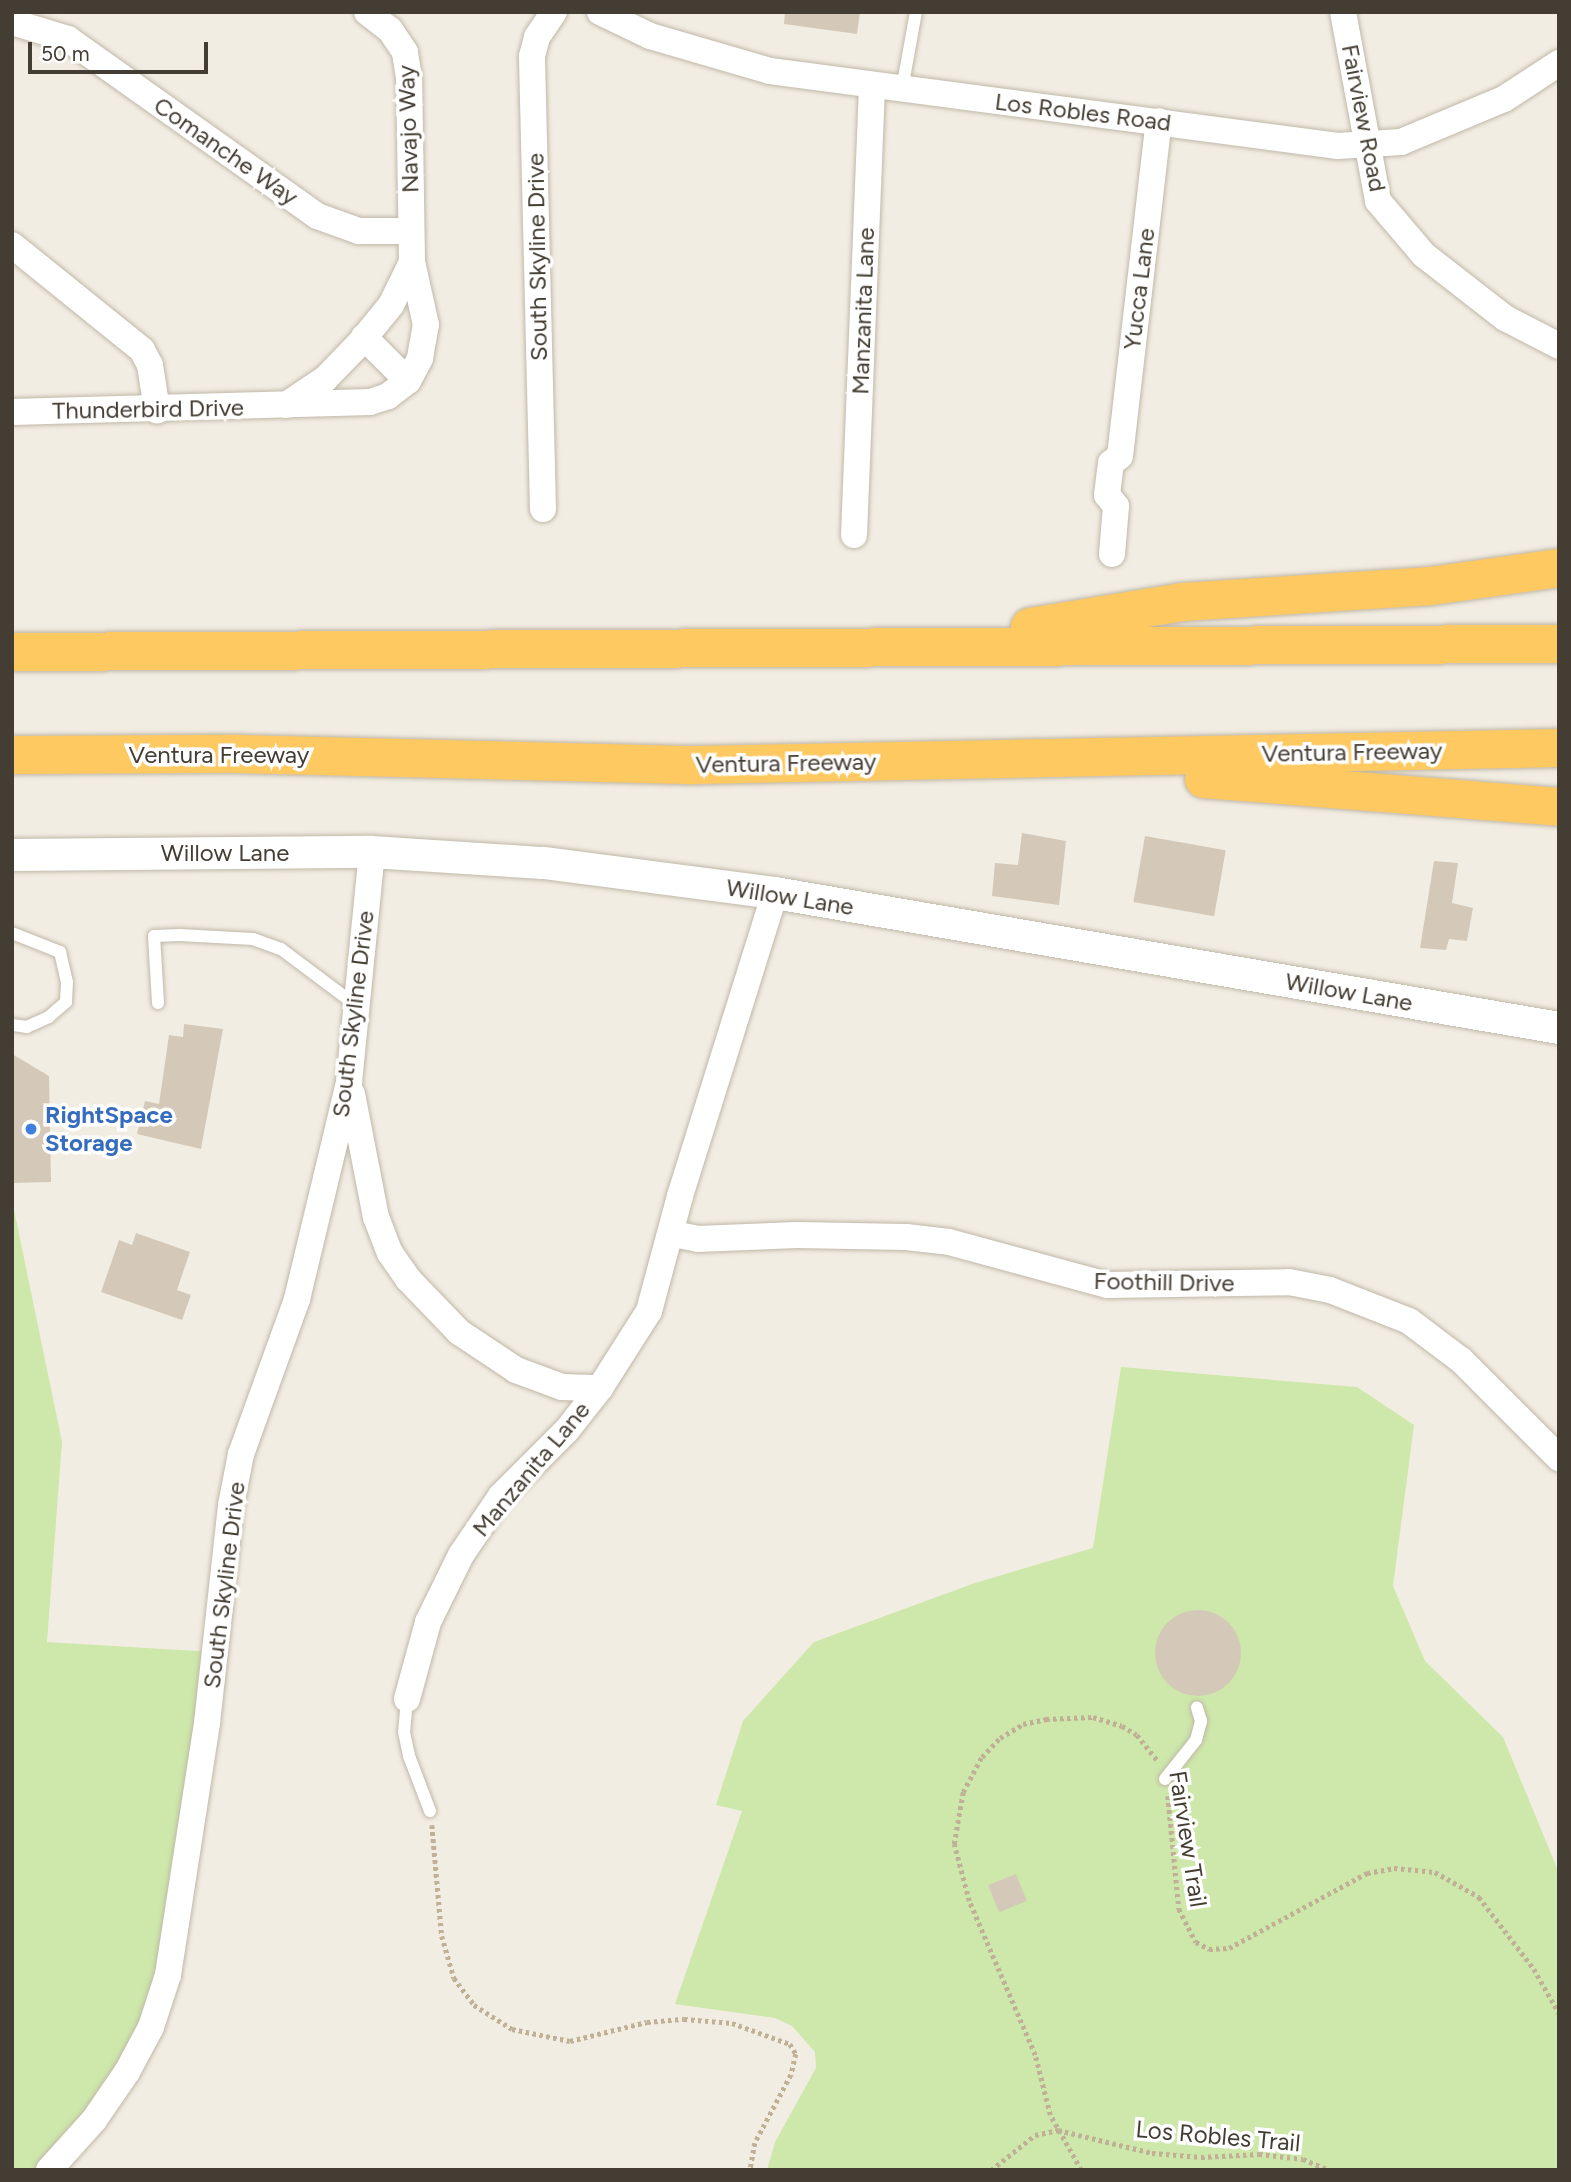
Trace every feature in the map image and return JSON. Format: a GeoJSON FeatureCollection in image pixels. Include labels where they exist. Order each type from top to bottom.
{"type":"FeatureCollection","features":[{"type":"Feature","properties":{"kind":"highway"},"geometry":{"type":"LineString","coordinates":[[917,646],[1183,602],[1430,586],[1559,568]]}},
{"type":"Feature","properties":{"kind":"highway"},"geometry":{"type":"LineString","coordinates":[[12,652],[1559,644]]}},
{"type":"Feature","properties":{"kind":"highway","name":"Ventura Freeway"},"geometry":{"type":"LineString","coordinates":[[12,755],[237,754],[696,765],[1559,748]]}},
{"type":"Feature","properties":{"kind":"highway"},"geometry":{"type":"LineString","coordinates":[[696,765],[779,779],[1237,779],[1559,807]]}},
{"type":"Feature","properties":{"kind":"street","name":"Navajo Way"},"geometry":{"type":"LineString","coordinates":[[367,12],[390,30],[405,52],[410,78],[412,262],[426,325],[424,345],[408,381]]}},
{"type":"Feature","properties":{"kind":"street","name":"South Skyline Drive"},"geometry":{"type":"LineString","coordinates":[[543,509],[532,56],[537,37],[554,12]]}},
{"type":"Feature","properties":{"kind":"street","name":"Los Robles Road"},"geometry":{"type":"LineString","coordinates":[[600,12],[704,55],[872,87],[1159,121],[1338,146],[1401,142],[1504,99],[1559,63]]}},
{"type":"Feature","properties":{"kind":"street","name":"Fairview Road"},"geometry":{"type":"LineString","coordinates":[[1343,12],[1378,201],[1424,255],[1505,318],[1559,346]]}},
{"type":"Feature","properties":{"kind":"street","name":"Comanche Way"},"geometry":{"type":"LineString","coordinates":[[12,22],[68,39],[317,216],[359,231],[411,231]]}},
{"type":"Feature","properties":{"kind":"street","name":"Manzanita Lane"},"geometry":{"type":"LineString","coordinates":[[854,535],[872,87]]}},
{"type":"Feature","properties":{"kind":"street","name":"Yucca Lane"},"geometry":{"type":"LineString","coordinates":[[1112,554],[1116,506],[1107,495],[1111,463],[1119,456],[1159,121]]}},
{"type":"Feature","properties":{"kind":"street"},"geometry":{"type":"LineString","coordinates":[[12,245],[142,350],[150,365],[156,410]]}},
{"type":"Feature","properties":{"kind":"street","name":"Navajo Way"},"geometry":{"type":"LineString","coordinates":[[364,337],[391,305],[412,262]]}},
{"type":"Feature","properties":{"kind":"street"},"geometry":{"type":"LineString","coordinates":[[285,405],[325,379],[364,337],[408,381]]}},
{"type":"Feature","properties":{"kind":"street","name":"Thunderbird Drive"},"geometry":{"type":"LineString","coordinates":[[12,412],[370,402],[388,396],[408,381]]}},
{"type":"Feature","properties":{"kind":"street","name":"South Skyline Drive"},"geometry":{"type":"LineString","coordinates":[[49,2170],[94,2120],[127,2072],[151,2027],[168,1975],[184,1890],[207,1723],[222,1556],[239,1466],[297,1299],[349,1082],[372,852]]}},
{"type":"Feature","properties":{"kind":"street","name":"Willow Lane"},"geometry":{"type":"LineString","coordinates":[[12,855],[372,852],[544,863],[775,893],[1559,1028]]}},
{"type":"Feature","properties":{"kind":"street","name":"Manzanita Lane"},"geometry":{"type":"LineString","coordinates":[[407,1699],[428,1622],[461,1555],[501,1496],[567,1430],[600,1388],[649,1311],[673,1234],[680,1196],[775,893]]}},
{"type":"Feature","properties":{"kind":"street"},"geometry":{"type":"LineString","coordinates":[[349,1082],[376,1217],[390,1253],[408,1279],[459,1332],[507,1365],[562,1387],[600,1388]]}},
{"type":"Feature","properties":{"kind":"street","name":"Foothill Drive"},"geometry":{"type":"LineString","coordinates":[[673,1234],[698,1239],[797,1235],[906,1237],[949,1242],[1107,1285],[1289,1282],[1330,1290],[1409,1321],[1461,1360],[1559,1458]]}},
{"type":"Feature","properties":{"kind":"lane"},"geometry":{"type":"LineString","coordinates":[[902,89],[916,12]]}},
{"type":"Feature","properties":{"kind":"lane"},"geometry":{"type":"LineString","coordinates":[[12,933],[60,953],[66,982],[66,1002],[49,1017],[27,1027],[12,1024]]}},
{"type":"Feature","properties":{"kind":"lane"},"geometry":{"type":"LineString","coordinates":[[158,1003],[154,936],[180,934],[253,939],[281,949],[357,1006]]}},
{"type":"Feature","properties":{"kind":"lane","name":"Manzanita Lane"},"geometry":{"type":"LineString","coordinates":[[407,1699],[404,1732],[408,1756],[430,1811]]}},
{"type":"Feature","properties":{"kind":"lane"},"geometry":{"type":"LineString","coordinates":[[1165,1779],[1196,1740],[1201,1721],[1197,1708]]}},
{"type":"Feature","properties":{"kind":"path","name":"Fairview Trail"},"geometry":{"type":"LineString","coordinates":[[1081,2170],[1058,2130],[1022,2021],[969,1901],[954,1844],[963,1792],[982,1756],[1000,1738],[1023,1724],[1062,1717],[1093,1717],[1122,1726],[1150,1748],[1165,1779],[1179,1909],[1196,1942],[1209,1949],[1229,1948],[1367,1873],[1394,1868],[1435,1872],[1479,1897],[1534,1969],[1559,2013]]}},
{"type":"Feature","properties":{"kind":"path"},"geometry":{"type":"LineString","coordinates":[[430,1811],[442,1936],[454,1978],[474,2005],[503,2023],[543,2039],[570,2041],[647,2022],[684,2019],[732,2023],[790,2044],[796,2054],[791,2075],[755,2143],[750,2170]]}},
{"type":"Feature","properties":{"kind":"path"},"geometry":{"type":"LineString","coordinates":[[990,2170],[1035,2135],[1058,2130]]}},
{"type":"Feature","properties":{"kind":"path","name":"Los Robles Trail"},"geometry":{"type":"LineString","coordinates":[[1058,2130],[1152,2152],[1201,2157],[1259,2154],[1303,2159],[1329,2170]]}},
{"type":"Feature","properties":{"kind":"green space"},"geometry":{"type":"Polygon","coordinates":[[[12,1200],[62,1442],[47,1642],[213,1652],[151,2027],[49,2170],[12,2170],[12,1200]]]}},
{"type":"Feature","properties":{"kind":"green space"},"geometry":{"type":"Polygon","coordinates":[[[1121,1367],[1357,1387],[1414,1425],[1393,1586],[1425,1661],[1503,1737],[1559,1873],[1559,2170],[767,2170],[775,2142],[816,2068],[815,2052],[792,2026],[775,2018],[675,2004],[742,1811],[716,1805],[743,1721],[814,1642],[975,1583],[1093,1548],[1121,1367]]]}},
{"type":"Feature","properties":{"kind":"building"},"geometry":{"type":"Polygon","coordinates":[[[785,12],[860,12],[857,34],[784,24],[785,12]]]}},
{"type":"Feature","properties":{"kind":"building"},"geometry":{"type":"Polygon","coordinates":[[[1022,833],[1066,841],[1059,905],[992,896],[995,863],[1018,865],[1022,833]]]}},
{"type":"Feature","properties":{"kind":"building"},"geometry":{"type":"Polygon","coordinates":[[[1145,836],[1226,850],[1214,916],[1133,902],[1145,836]]]}},
{"type":"Feature","properties":{"kind":"building"},"geometry":{"type":"Polygon","coordinates":[[[1434,861],[1458,863],[1452,903],[1473,908],[1467,941],[1449,939],[1446,950],[1420,948],[1434,861]]]}},
{"type":"Feature","properties":{"kind":"building"},"geometry":{"type":"Polygon","coordinates":[[[184,1024],[223,1029],[201,1149],[137,1134],[145,1101],[159,1104],[169,1035],[183,1037],[184,1024]]]}},
{"type":"Feature","properties":{"kind":"building","name":"RightSpace Storage"},"geometry":{"type":"Polygon","coordinates":[[[12,1054],[49,1076],[51,1182],[12,1183],[12,1054]]]}},
{"type":"Feature","properties":{"kind":"building"},"geometry":{"type":"Polygon","coordinates":[[[136,1233],[190,1252],[177,1290],[191,1295],[182,1320],[101,1292],[119,1240],[132,1245],[136,1233]]]}},
{"type":"Feature","properties":{"kind":"building"},"geometry":{"type":"Polygon","coordinates":[[[1198,1610],[1214,1614],[1228,1623],[1237,1637],[1241,1653],[1237,1669],[1228,1683],[1214,1692],[1198,1696],[1182,1692],[1168,1683],[1159,1669],[1155,1653],[1159,1637],[1168,1623],[1182,1614],[1198,1610]]]}},
{"type":"Feature","properties":{"kind":"building"},"geometry":{"type":"Polygon","coordinates":[[[1016,1874],[1027,1901],[999,1912],[988,1885],[1016,1874]]]}},
{"type":"Feature","properties":{"kind":"place","name":"RightSpace Storage"},"geometry":{"type":"Point","coordinates":[31,1129]}}]}
